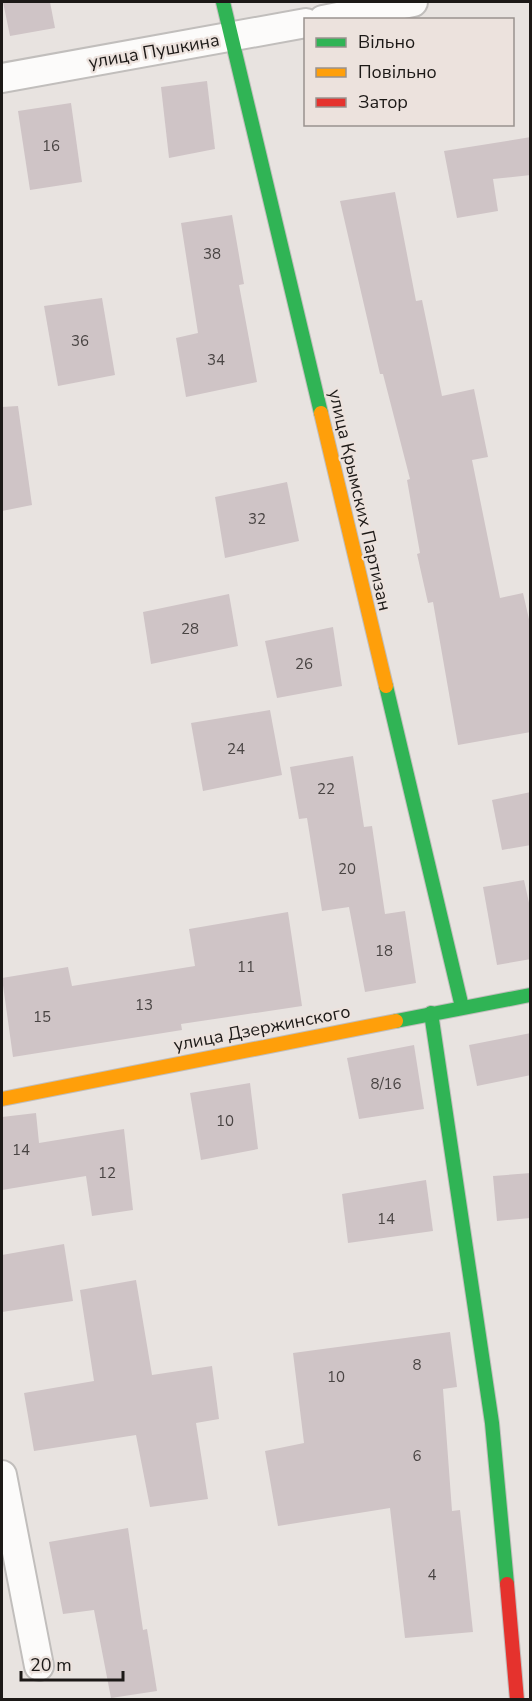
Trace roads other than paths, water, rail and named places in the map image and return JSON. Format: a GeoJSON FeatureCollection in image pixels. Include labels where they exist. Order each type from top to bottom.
{"type":"FeatureCollection","features":[{"type":"Feature","properties":{"kind":"street","name":"улица Крымских Партизан"},"geometry":{"type":"LineString","coordinates":[[223,2],[462,1007]]}},
{"type":"Feature","properties":{"kind":"street"},"geometry":{"type":"LineString","coordinates":[[333,18],[413,2]]}},
{"type":"Feature","properties":{"kind":"street","name":"улица Пушкина"},"geometry":{"type":"LineString","coordinates":[[2,78],[304,23]]}},
{"type":"Feature","properties":{"kind":"street","name":"улица Дзержинского"},"geometry":{"type":"LineString","coordinates":[[2,1098],[531,995]]}},
{"type":"Feature","properties":{"kind":"street"},"geometry":{"type":"LineString","coordinates":[[431,1013],[492,1423],[517,1700]]}},
{"type":"Feature","properties":{"kind":"street"},"geometry":{"type":"LineString","coordinates":[[2,1475],[39,1666]]}}]}
